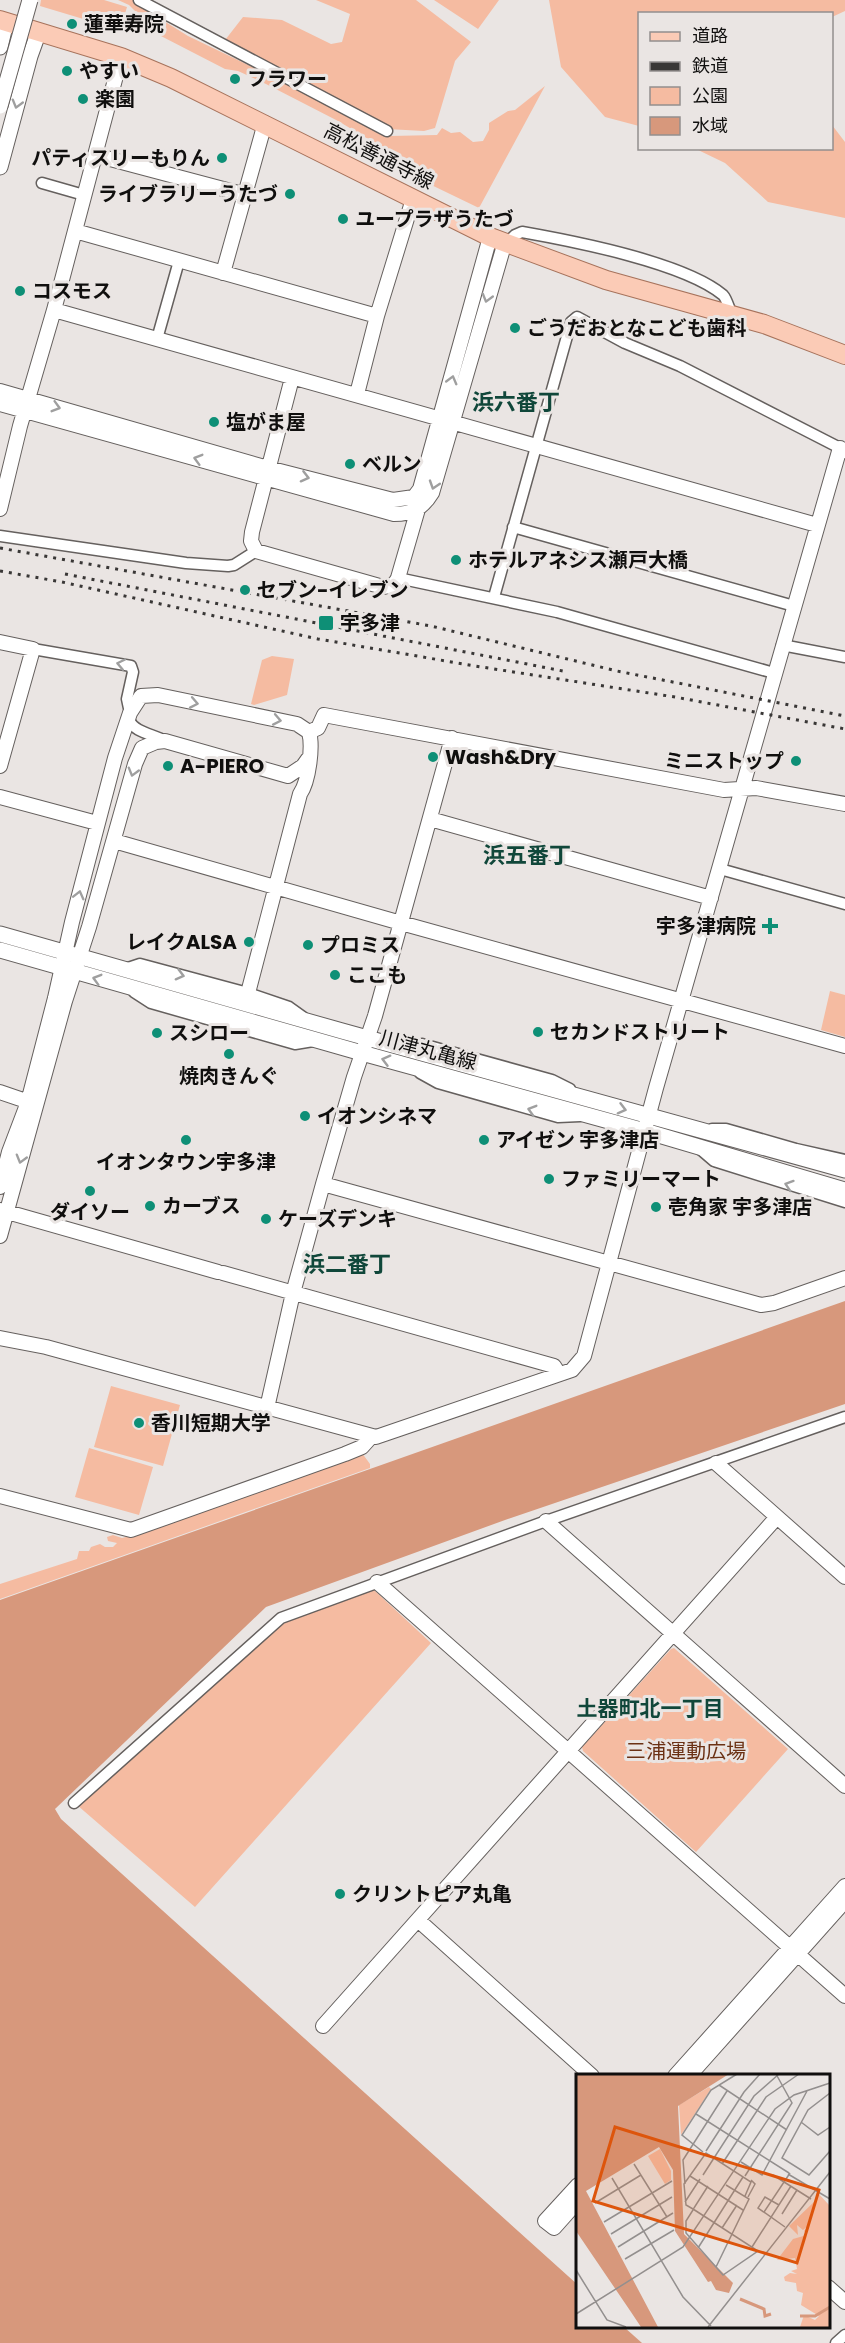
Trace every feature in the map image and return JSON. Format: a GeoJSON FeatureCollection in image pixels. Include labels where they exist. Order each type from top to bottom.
{"type":"FeatureCollection","features":[{"type":"Feature","properties":{"kind":"main road"},"geometry":{"type":"LineString","coordinates":[[0,106],[30,0]]}},
{"type":"Feature","properties":{"kind":"main road"},"geometry":{"type":"LineString","coordinates":[[0,47],[4,17]]}},
{"type":"Feature","properties":{"kind":"main road","name":"高松善通寺線"},"geometry":{"type":"LineString","coordinates":[[4,17],[39,31],[121,57],[171,78],[500,241],[606,280],[775,328],[845,355]]}},
{"type":"Feature","properties":{"kind":"main road"},"geometry":{"type":"LineString","coordinates":[[0,167],[39,31]]}},
{"type":"Feature","properties":{"kind":"main road","name":"川津丸亀線"},"geometry":{"type":"LineString","coordinates":[[1,934],[404,1048],[647,1124],[697,1130],[845,1170]]}},
{"type":"Feature","properties":{"kind":"main road","name":"川津丸亀線"},"geometry":{"type":"LineString","coordinates":[[3,952],[408,1066],[590,1108]]}},
{"type":"Feature","properties":{"kind":"main road","name":"川津丸亀線"},"geometry":{"type":"LineString","coordinates":[[647,1124],[695,1146],[845,1190]]}},
{"type":"Feature","properties":{"kind":"street"},"geometry":{"type":"LineString","coordinates":[[139,0],[387,131]]}},
{"type":"Feature","properties":{"kind":"street"},"geometry":{"type":"LineString","coordinates":[[0,509],[121,57]]}},
{"type":"Feature","properties":{"kind":"street"},"geometry":{"type":"LineString","coordinates":[[224,273],[265,123]]}},
{"type":"Feature","properties":{"kind":"street"},"geometry":{"type":"LineString","coordinates":[[95,155],[246,195]]}},
{"type":"Feature","properties":{"kind":"street"},"geometry":{"type":"LineString","coordinates":[[42,183],[84,195]]}},
{"type":"Feature","properties":{"kind":"street"},"geometry":{"type":"LineString","coordinates":[[357,394],[377,316],[413,199]]}},
{"type":"Feature","properties":{"kind":"street"},"geometry":{"type":"LineString","coordinates":[[75,231],[377,316]]}},
{"type":"Feature","properties":{"kind":"street"},"geometry":{"type":"LineString","coordinates":[[0,392],[27,405],[267,473],[423,506],[432,493],[446,420],[500,241],[522,232],[651,263],[697,280],[724,296],[732,315]]}},
{"type":"Feature","properties":{"kind":"street"},"geometry":{"type":"LineString","coordinates":[[157,339],[180,261]]}},
{"type":"Feature","properties":{"kind":"street"},"geometry":{"type":"LineString","coordinates":[[54,310],[817,525]]}},
{"type":"Feature","properties":{"kind":"street"},"geometry":{"type":"LineString","coordinates":[[0,1338],[46,1347],[371,1437],[381,1436],[572,1370],[584,1356],[608,1262],[774,673],[817,525],[842,449],[680,366],[625,343],[577,317],[570,322],[494,597]]}},
{"type":"Feature","properties":{"kind":"street"},"geometry":{"type":"LineString","coordinates":[[292,378],[251,537],[256,551],[383,587],[396,583],[398,578],[416,503]]}},
{"type":"Feature","properties":{"kind":"street"},"geometry":{"type":"LineString","coordinates":[[0,404],[27,405]]}},
{"type":"Feature","properties":{"kind":"street"},"geometry":{"type":"LineString","coordinates":[[513,528],[794,606]]}},
{"type":"Feature","properties":{"kind":"street"},"geometry":{"type":"LineString","coordinates":[[0,536],[186,563],[228,566],[234,565],[256,551]]}},
{"type":"Feature","properties":{"kind":"street"},"geometry":{"type":"LineString","coordinates":[[398,578],[556,612],[774,673]]}},
{"type":"Feature","properties":{"kind":"street"},"geometry":{"type":"LineString","coordinates":[[0,642],[131,666],[134,672],[127,699],[132,726],[165,741],[288,776],[300,794]]}},
{"type":"Feature","properties":{"kind":"street"},"geometry":{"type":"LineString","coordinates":[[782,645],[845,657]]}},
{"type":"Feature","properties":{"kind":"street"},"geometry":{"type":"LineString","coordinates":[[0,766],[33,649]]}},
{"type":"Feature","properties":{"kind":"street"},"geometry":{"type":"LineString","coordinates":[[0,1236],[3,1211],[32,1103],[65,1001],[68,970],[64,952],[97,824],[115,758],[130,716],[141,696],[158,695],[297,724],[309,732],[312,742],[308,759],[309,770],[300,794],[248,993]]}},
{"type":"Feature","properties":{"kind":"street"},"geometry":{"type":"LineString","coordinates":[[309,732],[318,728],[324,715],[724,790],[757,788],[845,804]]}},
{"type":"Feature","properties":{"kind":"street"},"geometry":{"type":"LineString","coordinates":[[267,1408],[293,1293],[323,1184],[401,923],[452,738]]}},
{"type":"Feature","properties":{"kind":"street"},"geometry":{"type":"LineString","coordinates":[[68,970],[80,957],[138,755],[142,748],[149,744],[165,741]]}},
{"type":"Feature","properties":{"kind":"street"},"geometry":{"type":"LineString","coordinates":[[288,776],[303,766],[308,759]]}},
{"type":"Feature","properties":{"kind":"street"},"geometry":{"type":"LineString","coordinates":[[0,796],[97,824]]}},
{"type":"Feature","properties":{"kind":"street"},"geometry":{"type":"LineString","coordinates":[[430,819],[711,897]]}},
{"type":"Feature","properties":{"kind":"street"},"geometry":{"type":"LineString","coordinates":[[114,841],[845,1046]]}},
{"type":"Feature","properties":{"kind":"street"},"geometry":{"type":"LineString","coordinates":[[720,869],[845,904]]}},
{"type":"Feature","properties":{"kind":"street"},"geometry":{"type":"LineString","coordinates":[[124,969],[140,964],[248,993],[289,1007],[311,1023]]}},
{"type":"Feature","properties":{"kind":"street"},"geometry":{"type":"LineString","coordinates":[[0,1092],[32,1103]]}},
{"type":"Feature","properties":{"kind":"street"},"geometry":{"type":"LineString","coordinates":[[0,1187],[9,1152],[32,1103]]}},
{"type":"Feature","properties":{"kind":"street"},"geometry":{"type":"LineString","coordinates":[[697,1130],[726,1129],[845,1160]]}},
{"type":"Feature","properties":{"kind":"street"},"geometry":{"type":"LineString","coordinates":[[695,1146],[714,1161],[845,1202]]}},
{"type":"Feature","properties":{"kind":"street"},"geometry":{"type":"LineString","coordinates":[[323,1184],[761,1305],[774,1303],[845,1278]]}},
{"type":"Feature","properties":{"kind":"street"},"geometry":{"type":"LineString","coordinates":[[3,1211],[554,1366],[559,1374]]}},
{"type":"Feature","properties":{"kind":"street"},"geometry":{"type":"LineString","coordinates":[[0,1330],[46,1347]]}},
{"type":"Feature","properties":{"kind":"street"},"geometry":{"type":"LineString","coordinates":[[74,1803],[281,1618],[546,1521],[845,1417]]}},
{"type":"Feature","properties":{"kind":"street"},"geometry":{"type":"LineString","coordinates":[[0,1496],[131,1530],[345,1454],[362,1447],[371,1437]]}},
{"type":"Feature","properties":{"kind":"street"},"geometry":{"type":"LineString","coordinates":[[716,1463],[845,1577]]}},
{"type":"Feature","properties":{"kind":"street"},"geometry":{"type":"LineString","coordinates":[[323,2026],[777,1517]]}},
{"type":"Feature","properties":{"kind":"street"},"geometry":{"type":"LineString","coordinates":[[546,1521],[845,1786]]}},
{"type":"Feature","properties":{"kind":"street"},"geometry":{"type":"LineString","coordinates":[[377,1582],[845,1996]]}},
{"type":"Feature","properties":{"kind":"street"},"geometry":{"type":"LineString","coordinates":[[691,2074],[845,1886]]}},
{"type":"Feature","properties":{"kind":"street"},"geometry":{"type":"LineString","coordinates":[[677,2074],[793,1951],[845,1901]]}},
{"type":"Feature","properties":{"kind":"street"},"geometry":{"type":"LineString","coordinates":[[418,1920],[590,2074]]}},
{"type":"Feature","properties":{"kind":"street"},"geometry":{"type":"LineString","coordinates":[[576,2187],[545,2221],[554,2228],[576,2203]]}},
{"type":"Feature","properties":{"kind":"street"},"geometry":{"type":"LineString","coordinates":[[830,2289],[845,2302]]}},
{"type":"Feature","properties":{"kind":"street"},"geometry":{"type":"LineString","coordinates":[[836,2343],[845,2335]]}},
{"type":"Feature","properties":{"kind":"green space"},"geometry":{"type":"Polygon","coordinates":[[[41,0],[104,0],[127,7],[120,30],[40,6],[41,0]]]}},
{"type":"Feature","properties":{"kind":"green space"},"geometry":{"type":"Polygon","coordinates":[[[118,0],[135,0],[188,36],[390,136],[437,135],[442,128],[451,133],[460,132],[473,142],[483,141],[489,130],[489,123],[508,111],[515,110],[545,86],[479,208],[421,180],[385,149],[338,121],[266,84],[238,71],[225,69],[159,35],[129,5],[118,0]]]}},
{"type":"Feature","properties":{"kind":"green space"},"geometry":{"type":"Polygon","coordinates":[[[316,0],[416,0],[471,42],[455,61],[435,128],[424,131],[387,129],[222,44],[243,17],[282,20],[331,44],[342,42],[350,14],[316,0]]]}},
{"type":"Feature","properties":{"kind":"green space"},"geometry":{"type":"Polygon","coordinates":[[[434,0],[499,0],[478,29],[434,0]]]}},
{"type":"Feature","properties":{"kind":"green space"},"geometry":{"type":"Polygon","coordinates":[[[549,0],[845,0],[845,11],[833,17],[833,12],[638,12],[638,126],[605,117],[561,67],[549,0]]]}},
{"type":"Feature","properties":{"kind":"green space"},"geometry":{"type":"Polygon","coordinates":[[[833,126],[845,142],[845,218],[768,202],[725,163],[698,150],[833,150],[833,126]]]}},
{"type":"Feature","properties":{"kind":"green space"},"geometry":{"type":"Polygon","coordinates":[[[272,656],[294,659],[287,695],[251,704],[262,660],[272,656]]]}},
{"type":"Feature","properties":{"kind":"green space"},"geometry":{"type":"Polygon","coordinates":[[[830,991],[845,995],[845,1037],[821,1030],[830,991]]]}},
{"type":"Feature","properties":{"kind":"green space"},"geometry":{"type":"Polygon","coordinates":[[[111,1386],[180,1405],[163,1466],[94,1447],[111,1386]]]}},
{"type":"Feature","properties":{"kind":"green space"},"geometry":{"type":"Polygon","coordinates":[[[89,1448],[153,1467],[139,1515],[75,1497],[89,1448]]]}},
{"type":"Feature","properties":{"kind":"green space"},"geometry":{"type":"Polygon","coordinates":[[[362,1453],[370,1464],[370,1468],[0,1599],[0,1584],[77,1559],[79,1551],[89,1551],[91,1547],[100,1544],[113,1547],[117,1543],[108,1541],[107,1537],[113,1535],[122,1538],[134,1535],[362,1453]]]}},
{"type":"Feature","properties":{"kind":"green space"},"geometry":{"type":"Polygon","coordinates":[[[374,1590],[431,1643],[195,1907],[77,1805],[283,1622],[374,1590]]]}},
{"type":"Feature","properties":{"kind":"green space","name":"三浦運動広場"},"geometry":{"type":"Polygon","coordinates":[[[674,1648],[788,1749],[696,1852],[583,1751],[582,1747],[674,1648]]]}},
{"type":"Feature","properties":{"kind":"water"},"geometry":{"type":"Polygon","coordinates":[[[845,1301],[845,1404],[505,1520],[266,1607],[55,1809],[61,1819],[576,2283],[576,2328],[625,2328],[642,2343],[0,2343],[0,1600],[845,1301]]]}},
{"type":"Feature","properties":{"kind":"railway"},"geometry":{"type":"LineString","coordinates":[[0,548],[431,626],[617,671],[845,716]]}},
{"type":"Feature","properties":{"kind":"railway"},"geometry":{"type":"LineString","coordinates":[[0,571],[62,582],[318,639],[675,697],[845,729]]}},
{"type":"Feature","properties":{"kind":"railway"},"geometry":{"type":"LineString","coordinates":[[65,574],[563,671]]}},
{"type":"Feature","properties":{"kind":"place","name":"蓮華寿院"},"geometry":{"type":"Point","coordinates":[72,24]}},
{"type":"Feature","properties":{"kind":"place","name":"やすい"},"geometry":{"type":"Point","coordinates":[67,71]}},
{"type":"Feature","properties":{"kind":"place","name":"フラワー"},"geometry":{"type":"Point","coordinates":[235,79]}},
{"type":"Feature","properties":{"kind":"place","name":"楽園"},"geometry":{"type":"Point","coordinates":[83,99]}},
{"type":"Feature","properties":{"kind":"place","name":"パティスリーもりん"},"geometry":{"type":"Point","coordinates":[222,158]}},
{"type":"Feature","properties":{"kind":"place","name":"ライブラリーうたづ"},"geometry":{"type":"Point","coordinates":[290,194]}},
{"type":"Feature","properties":{"kind":"place","name":"ユープラザうたづ"},"geometry":{"type":"Point","coordinates":[343,219]}},
{"type":"Feature","properties":{"kind":"place","name":"コスモス"},"geometry":{"type":"Point","coordinates":[20,291]}},
{"type":"Feature","properties":{"kind":"place","name":"ごうだおとなこども歯科"},"geometry":{"type":"Point","coordinates":[515,328]}},
{"type":"Feature","properties":{"kind":"place","name":"塩がま屋"},"geometry":{"type":"Point","coordinates":[214,422]}},
{"type":"Feature","properties":{"kind":"place","name":"ベルン"},"geometry":{"type":"Point","coordinates":[350,464]}},
{"type":"Feature","properties":{"kind":"place","name":"ホテルアネシス瀬戸大橋"},"geometry":{"type":"Point","coordinates":[456,560]}},
{"type":"Feature","properties":{"kind":"place","name":"セブン-イレブン"},"geometry":{"type":"Point","coordinates":[245,590]}},
{"type":"Feature","properties":{"kind":"place","name":"宇多津"},"geometry":{"type":"Point","coordinates":[326,623]}},
{"type":"Feature","properties":{"kind":"place","name":"Wash&Dry"},"geometry":{"type":"Point","coordinates":[433,757]}},
{"type":"Feature","properties":{"kind":"place","name":"ミニストップ"},"geometry":{"type":"Point","coordinates":[796,761]}},
{"type":"Feature","properties":{"kind":"place","name":"A-PIERO"},"geometry":{"type":"Point","coordinates":[168,766]}},
{"type":"Feature","properties":{"kind":"place","name":"宇多津病院"},"geometry":{"type":"Point","coordinates":[770,926]}},
{"type":"Feature","properties":{"kind":"place","name":"レイクALSA"},"geometry":{"type":"Point","coordinates":[249,942]}},
{"type":"Feature","properties":{"kind":"place","name":"プロミス"},"geometry":{"type":"Point","coordinates":[308,945]}},
{"type":"Feature","properties":{"kind":"place","name":"ここも"},"geometry":{"type":"Point","coordinates":[335,975]}},
{"type":"Feature","properties":{"kind":"place","name":"セカンドストリート"},"geometry":{"type":"Point","coordinates":[538,1032]}},
{"type":"Feature","properties":{"kind":"place","name":"スシロー"},"geometry":{"type":"Point","coordinates":[157,1033]}},
{"type":"Feature","properties":{"kind":"place","name":"焼肉きんぐ"},"geometry":{"type":"Point","coordinates":[229,1054]}},
{"type":"Feature","properties":{"kind":"place","name":"イオンシネマ"},"geometry":{"type":"Point","coordinates":[305,1116]}},
{"type":"Feature","properties":{"kind":"place","name":"イオンタウン宇多津"},"geometry":{"type":"Point","coordinates":[186,1140]}},
{"type":"Feature","properties":{"kind":"place","name":"アイゼン 宇多津店"},"geometry":{"type":"Point","coordinates":[484,1140]}},
{"type":"Feature","properties":{"kind":"place","name":"ファミリーマート"},"geometry":{"type":"Point","coordinates":[549,1179]}},
{"type":"Feature","properties":{"kind":"place","name":"ダイソー"},"geometry":{"type":"Point","coordinates":[90,1191]}},
{"type":"Feature","properties":{"kind":"place","name":"カーブス"},"geometry":{"type":"Point","coordinates":[150,1206]}},
{"type":"Feature","properties":{"kind":"place","name":"壱角家 宇多津店"},"geometry":{"type":"Point","coordinates":[656,1207]}},
{"type":"Feature","properties":{"kind":"place","name":"ケーズデンキ"},"geometry":{"type":"Point","coordinates":[266,1219]}},
{"type":"Feature","properties":{"kind":"place","name":"香川短期大学"},"geometry":{"type":"Point","coordinates":[139,1423]}},
{"type":"Feature","properties":{"kind":"place","name":"クリントピア丸亀"},"geometry":{"type":"Point","coordinates":[340,1894]}},
{"type":"Feature","properties":{"kind":"district","name":"浜六番丁"},"geometry":{"type":"Point","coordinates":[516,402]}},
{"type":"Feature","properties":{"kind":"district","name":"浜五番丁"},"geometry":{"type":"Point","coordinates":[527,855]}},
{"type":"Feature","properties":{"kind":"district","name":"浜二番丁"},"geometry":{"type":"Point","coordinates":[347,1264]}},
{"type":"Feature","properties":{"kind":"district","name":"土器町北一丁目"},"geometry":{"type":"Point","coordinates":[650,1709]}}]}
